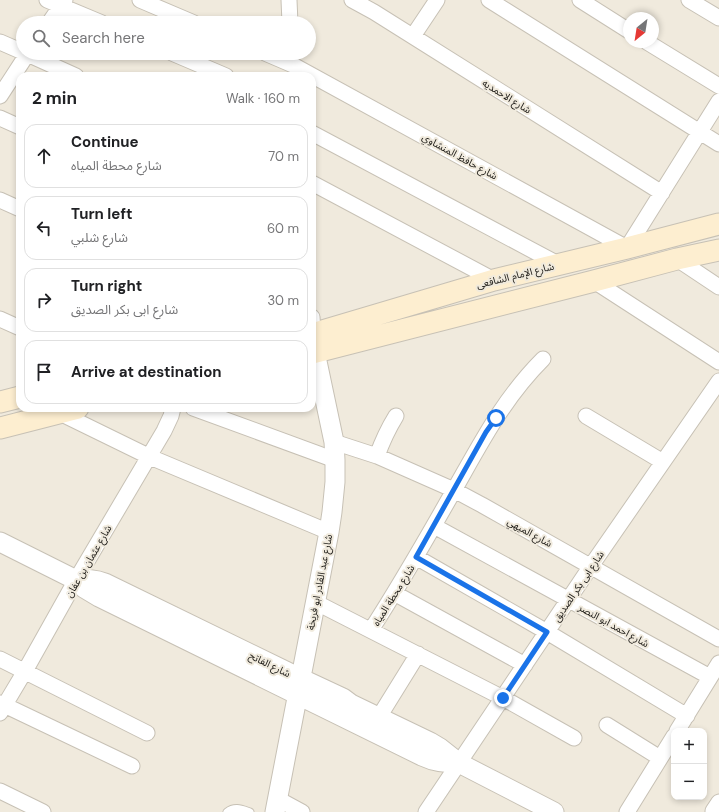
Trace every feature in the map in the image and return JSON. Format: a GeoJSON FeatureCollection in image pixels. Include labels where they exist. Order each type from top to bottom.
{"type":"FeatureCollection","features":[{"type":"Feature","properties":{"kind":"main road","name":"شارع الإمام الشافعى"},"geometry":{"type":"LineString","coordinates":[[316,337],[494,280],[719,224]]}},
{"type":"Feature","properties":{"kind":"main road"},"geometry":{"type":"LineString","coordinates":[[316,337],[594,281],[677,259],[719,250]]}},
{"type":"Feature","properties":{"kind":"main road"},"geometry":{"type":"LineString","coordinates":[[0,402],[16,398]]}},
{"type":"Feature","properties":{"kind":"main road"},"geometry":{"type":"LineString","coordinates":[[0,428],[61,412]]}},
{"type":"Feature","properties":{"kind":"street"},"geometry":{"type":"LineString","coordinates":[[140,0],[178,16]]}},
{"type":"Feature","properties":{"kind":"street","name":"شارع الاحمديه"},"geometry":{"type":"LineString","coordinates":[[352,0],[413,36],[662,193]]}},
{"type":"Feature","properties":{"kind":"street"},"geometry":{"type":"LineString","coordinates":[[413,36],[437,0]]}},
{"type":"Feature","properties":{"kind":"street"},"geometry":{"type":"LineString","coordinates":[[489,0],[719,144]]}},
{"type":"Feature","properties":{"kind":"street"},"geometry":{"type":"LineString","coordinates":[[580,0],[623,27]]}},
{"type":"Feature","properties":{"kind":"street"},"geometry":{"type":"LineString","coordinates":[[690,0],[719,18]]}},
{"type":"Feature","properties":{"kind":"street"},"geometry":{"type":"LineString","coordinates":[[286,1],[289,16]]}},
{"type":"Feature","properties":{"kind":"street"},"geometry":{"type":"LineString","coordinates":[[52,16],[58,2],[87,16]]}},
{"type":"Feature","properties":{"kind":"street"},"geometry":{"type":"LineString","coordinates":[[0,42],[16,49]]}},
{"type":"Feature","properties":{"kind":"street"},"geometry":{"type":"LineString","coordinates":[[657,48],[719,86]]}},
{"type":"Feature","properties":{"kind":"street"},"geometry":{"type":"LineString","coordinates":[[0,96],[22,60]]}},
{"type":"Feature","properties":{"kind":"street"},"geometry":{"type":"LineString","coordinates":[[41,60],[67,72]]}},
{"type":"Feature","properties":{"kind":"street"},"geometry":{"type":"LineString","coordinates":[[188,60],[217,72]]}},
{"type":"Feature","properties":{"kind":"street","name":"شارع حافظ المنشاوي"},"geometry":{"type":"LineString","coordinates":[[283,60],[308,72]]}},
{"type":"Feature","properties":{"kind":"street","name":"شارع حافظ المنشاوي"},"geometry":{"type":"LineString","coordinates":[[316,77],[627,248]]}},
{"type":"Feature","properties":{"kind":"street"},"geometry":{"type":"LineString","coordinates":[[627,248],[719,101]]}},
{"type":"Feature","properties":{"kind":"street"},"geometry":{"type":"LineString","coordinates":[[0,118],[16,125]]}},
{"type":"Feature","properties":{"kind":"street"},"geometry":{"type":"LineString","coordinates":[[316,135],[558,264]]}},
{"type":"Feature","properties":{"kind":"street"},"geometry":{"type":"LineString","coordinates":[[316,186],[494,280]]}},
{"type":"Feature","properties":{"kind":"street"},"geometry":{"type":"LineString","coordinates":[[0,200],[16,207]]}},
{"type":"Feature","properties":{"kind":"street"},"geometry":{"type":"LineString","coordinates":[[677,259],[719,287]]}},
{"type":"Feature","properties":{"kind":"street"},"geometry":{"type":"LineString","coordinates":[[594,281],[719,362]]}},
{"type":"Feature","properties":{"kind":"street"},"geometry":{"type":"LineString","coordinates":[[0,319],[16,326]]}},
{"type":"Feature","properties":{"kind":"street","name":"شارع عبد القادر ابو فريخة"},"geometry":{"type":"LineString","coordinates":[[276,806],[329,532],[335,482],[334,442],[316,353]]}},
{"type":"Feature","properties":{"kind":"street","name":"شارع محطة المياه"},"geometry":{"type":"LineString","coordinates":[[371,630],[416,557],[486,432],[501,409],[529,373],[543,359]]}},
{"type":"Feature","properties":{"kind":"street","name":"شارع ابى بكر الصديق"},"geometry":{"type":"LineString","coordinates":[[426,812],[591,566],[719,381]]}},
{"type":"Feature","properties":{"kind":"street"},"geometry":{"type":"LineString","coordinates":[[72,412],[150,457],[329,532]]}},
{"type":"Feature","properties":{"kind":"street","name":"شارع عثمان بن عفان"},"geometry":{"type":"LineString","coordinates":[[2,707],[25,671],[76,580],[150,457],[172,412]]}},
{"type":"Feature","properties":{"kind":"street"},"geometry":{"type":"LineString","coordinates":[[204,412],[335,460]]}},
{"type":"Feature","properties":{"kind":"street"},"geometry":{"type":"LineString","coordinates":[[377,456],[385,435],[396,416]]}},
{"type":"Feature","properties":{"kind":"street"},"geometry":{"type":"LineString","coordinates":[[586,416],[663,462]]}},
{"type":"Feature","properties":{"kind":"street","name":"شارع الميهي"},"geometry":{"type":"LineString","coordinates":[[334,442],[377,456],[482,504],[719,639]]}},
{"type":"Feature","properties":{"kind":"street","name":"شارع احمد ابو النصر"},"geometry":{"type":"LineString","coordinates":[[434,526],[710,677]]}},
{"type":"Feature","properties":{"kind":"street","name":"شارع الفاتح"},"geometry":{"type":"LineString","coordinates":[[0,542],[76,580],[84,588],[100,597],[299,687],[422,756],[433,761],[459,763]]}},
{"type":"Feature","properties":{"kind":"street"},"geometry":{"type":"LineString","coordinates":[[416,557],[547,632],[686,716]]}},
{"type":"Feature","properties":{"kind":"street"},"geometry":{"type":"LineString","coordinates":[[394,593],[525,665]]}},
{"type":"Feature","properties":{"kind":"street"},"geometry":{"type":"LineString","coordinates":[[315,602],[503,698],[574,738]]}},
{"type":"Feature","properties":{"kind":"street"},"geometry":{"type":"LineString","coordinates":[[379,717],[418,654]]}},
{"type":"Feature","properties":{"kind":"street"},"geometry":{"type":"LineString","coordinates":[[0,659],[147,733]]}},
{"type":"Feature","properties":{"kind":"street"},"geometry":{"type":"LineString","coordinates":[[679,728],[719,663]]}},
{"type":"Feature","properties":{"kind":"street","name":"شارع الفاتح"},"geometry":{"type":"LineString","coordinates":[[299,687],[343,698],[351,704],[430,742],[459,763],[554,812]]}},
{"type":"Feature","properties":{"kind":"street"},"geometry":{"type":"LineString","coordinates":[[2,707],[132,766]]}},
{"type":"Feature","properties":{"kind":"street"},"geometry":{"type":"LineString","coordinates":[[607,725],[660,758]]}},
{"type":"Feature","properties":{"kind":"street"},"geometry":{"type":"LineString","coordinates":[[627,812],[671,741]]}},
{"type":"Feature","properties":{"kind":"street"},"geometry":{"type":"LineString","coordinates":[[0,791],[43,812]]}},
{"type":"Feature","properties":{"kind":"street"},"geometry":{"type":"LineString","coordinates":[[276,806],[302,812]]}},
{"type":"Feature","properties":{"kind":"lane"},"geometry":{"type":"LineString","coordinates":[[227,812],[233,808],[237,808],[250,812]]}},
{"type":"Feature","properties":{"kind":"route"},"geometry":{"type":"LineString","coordinates":[[496,418],[486,432],[416,557],[547,632],[503,698]]}}]}
